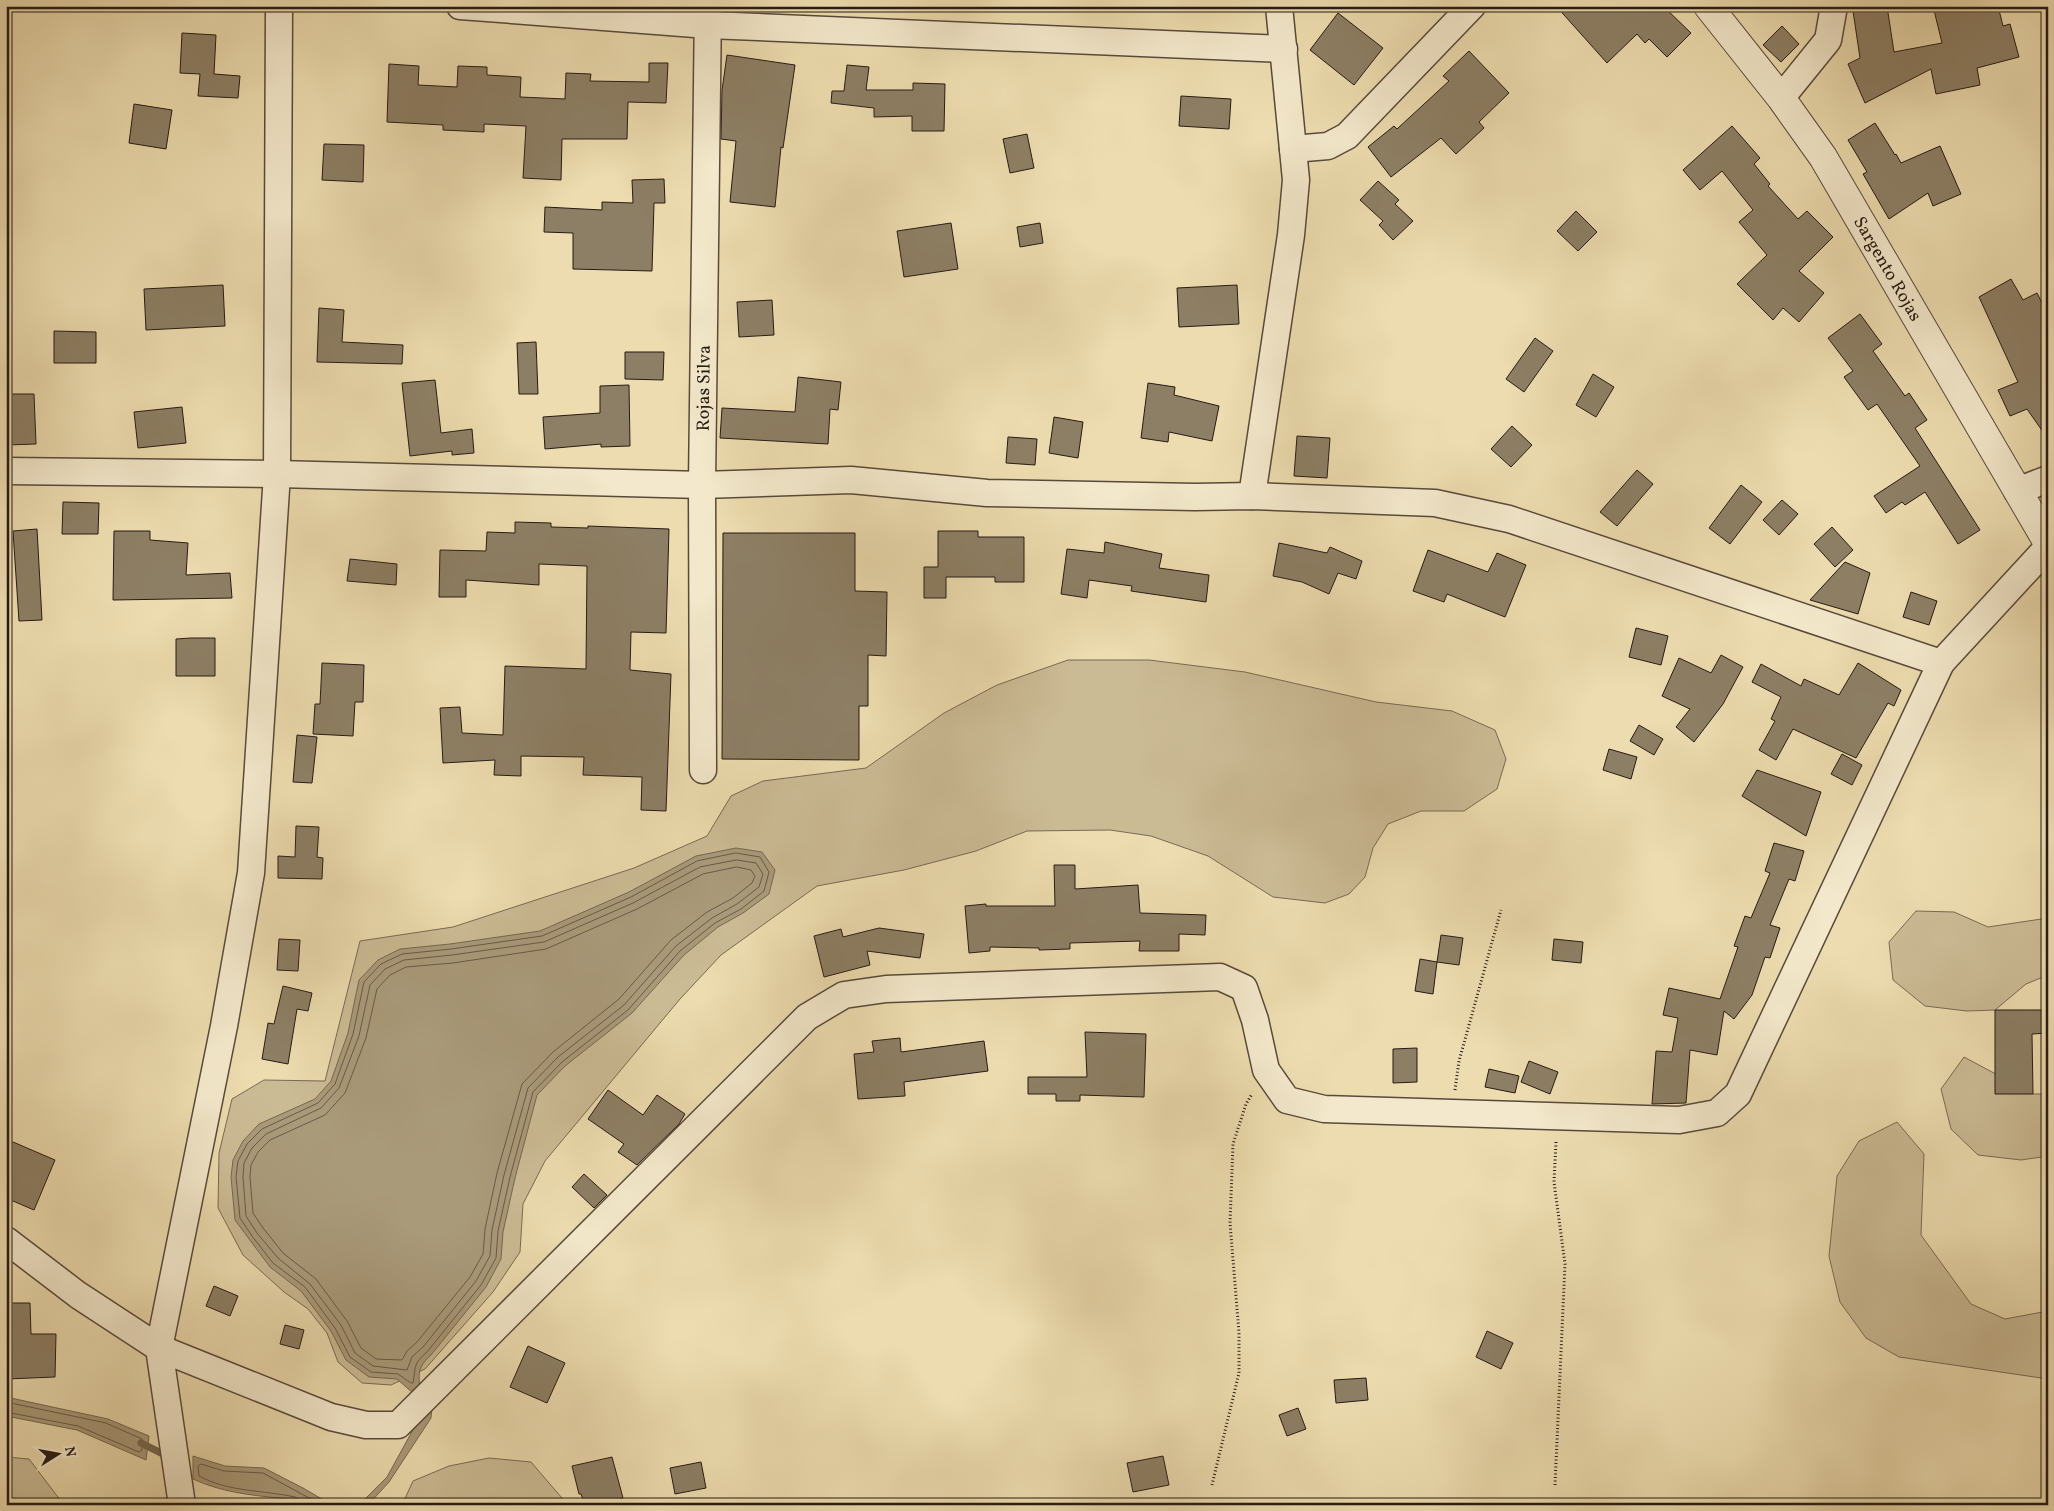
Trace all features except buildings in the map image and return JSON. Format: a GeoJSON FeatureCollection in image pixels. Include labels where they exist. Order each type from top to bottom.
{"type":"FeatureCollection","features":[{"type":"Feature","properties":{"kind":"street"},"geometry":{"type":"LineString","coordinates":[[182,1505],[160,1348],[224,1026],[251,873],[277,474],[279,6]]}},
{"type":"Feature","properties":{"kind":"street"},"geometry":{"type":"LineString","coordinates":[[460,6],[708,16],[1284,50]]}},
{"type":"Feature","properties":{"kind":"street"},"geometry":{"type":"LineString","coordinates":[[1252,496],[1291,234],[1296,180],[1279,6]]}},
{"type":"Feature","properties":{"kind":"street"},"geometry":{"type":"LineString","coordinates":[[1293,149],[1328,146],[1347,136],[1472,6]]}},
{"type":"Feature","properties":{"kind":"street","name":"Sargento Rojas"},"geometry":{"type":"LineString","coordinates":[[1708,6],[1781,98],[1823,158],[2048,543]]}},
{"type":"Feature","properties":{"kind":"street"},"geometry":{"type":"LineString","coordinates":[[1781,98],[1828,40],[1834,6]]}},
{"type":"Feature","properties":{"kind":"street","name":"Rojas Silva"},"geometry":{"type":"LineString","coordinates":[[703,770],[702,485],[708,16]]}},
{"type":"Feature","properties":{"kind":"street"},"geometry":{"type":"LineString","coordinates":[[6,471],[277,474],[702,485],[851,480],[987,493],[1195,497],[1252,496],[1435,504],[1508,519],[1941,663]]}},
{"type":"Feature","properties":{"kind":"street"},"geometry":{"type":"LineString","coordinates":[[2017,491],[2048,479]]}},
{"type":"Feature","properties":{"kind":"street"},"geometry":{"type":"LineString","coordinates":[[6,1240],[78,1295],[160,1348],[331,1417],[366,1425],[398,1425],[807,1017],[844,995],[886,989],[1220,977],[1244,988],[1255,1020],[1266,1070],[1287,1100],[1324,1109],[1679,1120],[1717,1113],[1738,1094],[1941,663],[2048,547]]}},
{"type":"Feature","properties":{"kind":"path"},"geometry":{"type":"LineString","coordinates":[[1452,1113],[1459,1061],[1501,910]]}},
{"type":"Feature","properties":{"kind":"path"},"geometry":{"type":"LineString","coordinates":[[1212,1485],[1239,1373],[1239,1333],[1230,1223],[1233,1144],[1246,1104],[1266,1070]]}},
{"type":"Feature","properties":{"kind":"path"},"geometry":{"type":"LineString","coordinates":[[1555,1485],[1565,1264],[1554,1182],[1558,1116]]}},
{"type":"Feature","properties":{"kind":"shaded area"},"geometry":{"type":"Polygon","coordinates":[[[1068,660],[1149,660],[1245,672],[1376,702],[1452,711],[1495,730],[1506,759],[1497,789],[1464,811],[1421,811],[1388,824],[1373,848],[1365,877],[1349,894],[1325,903],[1273,897],[1208,856],[1151,836],[1110,830],[1027,831],[976,851],[904,870],[817,886],[721,955],[680,999],[545,1161],[523,1204],[520,1252],[493,1292],[425,1369],[391,1385],[362,1383],[338,1362],[327,1333],[308,1309],[284,1292],[243,1255],[218,1208],[219,1153],[232,1099],[264,1080],[325,1081],[360,941],[453,927],[634,868],[707,836],[731,796],[763,781],[866,768],[944,713],[997,685],[1068,660]]]}},
{"type":"Feature","properties":{"kind":"shaded area"},"geometry":{"type":"Polygon","coordinates":[[[1916,911],[1954,912],[1988,927],[2048,918],[2048,975],[2026,984],[1995,1010],[1967,1011],[1925,1006],[1893,980],[1889,942],[1916,911]]]}},
{"type":"Feature","properties":{"kind":"shaded area"},"geometry":{"type":"Polygon","coordinates":[[[1964,1057],[2033,1094],[2048,1094],[2048,1156],[2021,1160],[1978,1155],[1951,1129],[1941,1089],[1964,1057]]]}},
{"type":"Feature","properties":{"kind":"shaded area"},"geometry":{"type":"Polygon","coordinates":[[[1897,1122],[1924,1154],[1921,1235],[1971,1304],[2005,1319],[2048,1311],[2048,1379],[1899,1357],[1866,1338],[1840,1302],[1829,1256],[1837,1176],[1859,1141],[1897,1122]]]}},
{"type":"Feature","properties":{"kind":"shaded area"},"geometry":{"type":"Polygon","coordinates":[[[6,1457],[29,1459],[64,1505],[6,1505],[6,1457]]]}},
{"type":"Feature","properties":{"kind":"shaded area"},"geometry":{"type":"Polygon","coordinates":[[[489,1458],[531,1462],[568,1505],[402,1505],[413,1481],[449,1466],[489,1458]]]}},
{"type":"Feature","properties":{"kind":"water"},"geometry":{"type":"Polygon","coordinates":[[[736,848],[762,852],[775,870],[769,894],[743,913],[718,927],[684,955],[632,1013],[565,1066],[537,1095],[503,1232],[501,1259],[486,1287],[424,1363],[419,1373],[420,1387],[413,1393],[397,1379],[369,1377],[346,1360],[331,1331],[301,1291],[270,1267],[235,1220],[231,1177],[233,1160],[243,1141],[259,1124],[315,1099],[331,1081],[348,1033],[359,980],[378,960],[400,949],[540,931],[629,892],[696,856],[736,848]]]}},
{"type":"Feature","properties":{"kind":"water"},"geometry":{"type":"Polygon","coordinates":[[[6,1397],[108,1419],[149,1436],[146,1460],[77,1430],[6,1416],[6,1397]]]}},
{"type":"Feature","properties":{"kind":"water"},"geometry":{"type":"Polygon","coordinates":[[[432,1408],[431,1418],[389,1482],[368,1505],[359,1505],[387,1477],[420,1417],[432,1408]]]}},
{"type":"Feature","properties":{"kind":"water"},"geometry":{"type":"Polygon","coordinates":[[[193,1456],[225,1466],[264,1468],[332,1505],[301,1505],[282,1499],[214,1487],[193,1479],[193,1456]]]}},
{"type":"Feature","properties":{"kind":"waterway"},"geometry":{"type":"LineString","coordinates":[[141,1443],[169,1457]]}}]}
